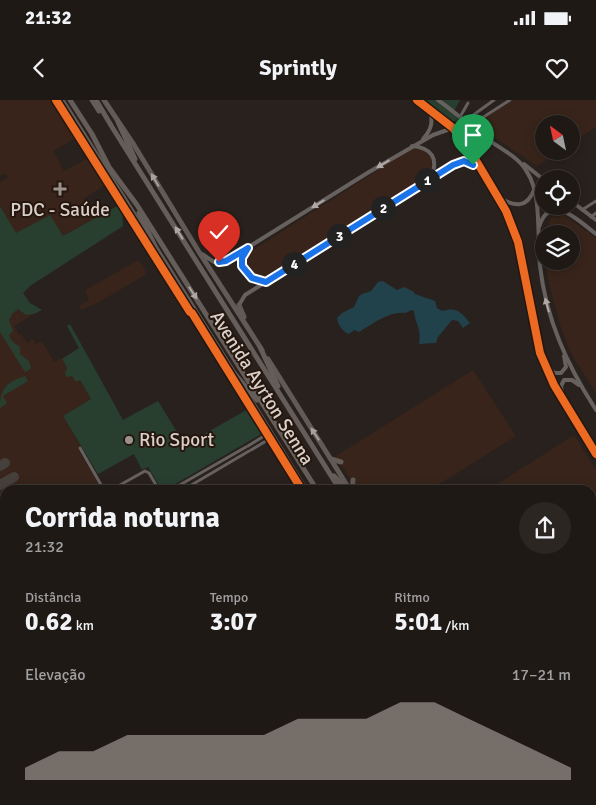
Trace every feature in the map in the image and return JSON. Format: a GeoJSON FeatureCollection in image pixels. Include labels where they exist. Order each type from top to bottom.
{"type":"FeatureCollection","features":[{"type":"Feature","properties":{"kind":"highway","name":"Avenida Ayrton Senna"},"geometry":{"type":"LineString","coordinates":[[62,100],[303,485]]}},
{"type":"Feature","properties":{"kind":"highway"},"geometry":{"type":"LineString","coordinates":[[92,100],[112,127]]}},
{"type":"Feature","properties":{"kind":"highway","name":"Avenida Ayrton Senna"},"geometry":{"type":"LineString","coordinates":[[96,100],[337,485]]}},
{"type":"Feature","properties":{"kind":"highway","name":"Avenida Ayrton Senna"},"geometry":{"type":"LineString","coordinates":[[104,100],[347,485]]}},
{"type":"Feature","properties":{"kind":"highway","name":"Avenida Ayrton Senna"},"geometry":{"type":"LineString","coordinates":[[72,101],[109,166],[137,205],[313,485]]}},
{"type":"Feature","properties":{"kind":"highway"},"geometry":{"type":"LineString","coordinates":[[118,122],[139,169]]}},
{"type":"Feature","properties":{"kind":"highway"},"geometry":{"type":"LineString","coordinates":[[137,205],[142,220],[157,250]]}},
{"type":"Feature","properties":{"kind":"highway"},"geometry":{"type":"LineString","coordinates":[[239,305],[246,325]]}},
{"type":"Feature","properties":{"kind":"highway"},"geometry":{"type":"LineString","coordinates":[[260,347],[282,396]]}},
{"type":"Feature","properties":{"kind":"highway"},"geometry":{"type":"LineString","coordinates":[[234,373],[268,411]]}},
{"type":"Feature","properties":{"kind":"highway"},"geometry":{"type":"LineString","coordinates":[[331,459],[341,462]]}},
{"type":"Feature","properties":{"kind":"highway"},"geometry":{"type":"LineString","coordinates":[[326,467],[345,485]]}},
{"type":"Feature","properties":{"kind":"highway"},"geometry":{"type":"LineString","coordinates":[[351,485],[352,480]]}},
{"type":"Feature","properties":{"kind":"street"},"geometry":{"type":"LineString","coordinates":[[417,100],[453,128],[471,152],[509,218],[518,242],[538,343],[544,363],[554,385],[596,454]]}},
{"type":"Feature","properties":{"kind":"street"},"geometry":{"type":"LineString","coordinates":[[438,100],[535,173]]}},
{"type":"Feature","properties":{"kind":"street"},"geometry":{"type":"LineString","coordinates":[[465,121],[494,100]]}},
{"type":"Feature","properties":{"kind":"street"},"geometry":{"type":"LineString","coordinates":[[471,125],[510,100]]}},
{"type":"Feature","properties":{"kind":"street"},"geometry":{"type":"LineString","coordinates":[[460,117],[468,103]]}},
{"type":"Feature","properties":{"kind":"street"},"geometry":{"type":"LineString","coordinates":[[488,104],[494,111]]}},
{"type":"Feature","properties":{"kind":"street"},"geometry":{"type":"LineString","coordinates":[[421,141],[431,128],[430,109]]}},
{"type":"Feature","properties":{"kind":"street"},"geometry":{"type":"LineString","coordinates":[[199,252],[216,262],[223,262],[412,146],[445,130],[453,128],[472,131],[486,138]]}},
{"type":"Feature","properties":{"kind":"street"},"geometry":{"type":"LineString","coordinates":[[471,152],[469,146],[471,139],[476,137],[486,138]]}},
{"type":"Feature","properties":{"kind":"street"},"geometry":{"type":"LineString","coordinates":[[412,146],[422,147],[432,154],[435,166],[431,178]]}},
{"type":"Feature","properties":{"kind":"street"},"geometry":{"type":"LineString","coordinates":[[239,305],[245,296],[266,282],[453,165],[464,161],[469,162],[483,174]]}},
{"type":"Feature","properties":{"kind":"street"},"geometry":{"type":"LineString","coordinates":[[520,162],[530,177],[534,190],[536,225]]}},
{"type":"Feature","properties":{"kind":"street"},"geometry":{"type":"LineString","coordinates":[[498,197],[506,202],[518,204],[528,200],[534,190]]}},
{"type":"Feature","properties":{"kind":"street"},"geometry":{"type":"LineString","coordinates":[[596,201],[582,210],[596,220]]}},
{"type":"Feature","properties":{"kind":"street"},"geometry":{"type":"LineString","coordinates":[[540,225],[543,217],[558,209],[568,213],[596,234]]}},
{"type":"Feature","properties":{"kind":"street"},"geometry":{"type":"LineString","coordinates":[[591,216],[596,213]]}},
{"type":"Feature","properties":{"kind":"street"},"geometry":{"type":"LineString","coordinates":[[248,248],[242,258],[242,266],[252,278],[266,282]]}},
{"type":"Feature","properties":{"kind":"street"},"geometry":{"type":"LineString","coordinates":[[541,270],[545,300],[554,330],[581,386],[596,410]]}},
{"type":"Feature","properties":{"kind":"street"},"geometry":{"type":"LineString","coordinates":[[544,363],[554,373],[561,373],[566,367],[563,351]]}},
{"type":"Feature","properties":{"kind":"street"},"geometry":{"type":"LineString","coordinates":[[563,400],[561,386],[564,380],[572,380],[581,386]]}},
{"type":"Feature","properties":{"kind":"street"},"geometry":{"type":"LineString","coordinates":[[192,485],[250,451],[264,440],[269,428]]}},
{"type":"Feature","properties":{"kind":"street"},"geometry":{"type":"LineString","coordinates":[[183,483],[247,446],[264,440],[277,442]]}},
{"type":"Feature","properties":{"kind":"street"},"geometry":{"type":"LineString","coordinates":[[80,448],[101,485]]}},
{"type":"Feature","properties":{"kind":"street"},"geometry":{"type":"LineString","coordinates":[[121,485],[146,472],[151,475],[156,485]]}},
{"type":"Feature","properties":{"kind":"shaded area"},"geometry":{"type":"Polygon","coordinates":[[[0,100],[52,100],[76,138],[53,151],[64,171],[88,158],[105,185],[83,199],[94,219],[63,236],[50,215],[16,233],[0,206],[0,182],[8,177],[5,173],[0,176],[0,100]]]}},
{"type":"Feature","properties":{"kind":"shaded area"},"geometry":{"type":"Polygon","coordinates":[[[513,100],[596,100],[596,127],[580,138],[580,115],[535,115],[535,160],[546,160],[537,166],[478,126],[478,123],[513,100]]]}},
{"type":"Feature","properties":{"kind":"shaded area"},"geometry":{"type":"Polygon","coordinates":[[[411,149],[423,150],[431,157],[431,171],[426,177],[264,277],[259,278],[249,272],[245,261],[250,252],[411,149]]]}},
{"type":"Feature","properties":{"kind":"shaded area"},"geometry":{"type":"Polygon","coordinates":[[[560,215],[565,216],[578,225],[548,225],[551,218],[560,217],[560,215]]]}},
{"type":"Feature","properties":{"kind":"shaded area"},"geometry":{"type":"Polygon","coordinates":[[[580,227],[596,238],[596,393],[567,344],[547,276],[547,270],[580,270],[580,227]]]}},
{"type":"Feature","properties":{"kind":"shaded area"},"geometry":{"type":"Polygon","coordinates":[[[139,260],[147,274],[92,306],[81,310],[79,306],[89,300],[85,290],[139,260]]]}},
{"type":"Feature","properties":{"kind":"shaded area"},"geometry":{"type":"Polygon","coordinates":[[[18,309],[26,315],[34,314],[14,326],[19,335],[21,334],[27,343],[33,339],[36,344],[42,341],[54,362],[61,358],[76,382],[80,380],[91,399],[63,416],[81,447],[78,449],[99,485],[0,485],[0,313],[18,309]]]}},
{"type":"Feature","properties":{"kind":"shaded area"},"geometry":{"type":"Polygon","coordinates":[[[473,370],[516,436],[438,485],[354,485],[336,456],[473,370]]]}},
{"type":"Feature","properties":{"kind":"shaded area"},"geometry":{"type":"Polygon","coordinates":[[[574,435],[596,470],[596,485],[496,485],[574,435]]]}},
{"type":"Feature","properties":{"kind":"green space"},"geometry":{"type":"Polygon","coordinates":[[[424,100],[460,100],[454,111],[465,122],[451,121],[424,100]]]}},
{"type":"Feature","properties":{"kind":"green space"},"geometry":{"type":"Polygon","coordinates":[[[119,205],[122,208],[123,226],[30,286],[23,293],[30,303],[42,310],[26,315],[18,309],[9,320],[13,331],[9,335],[13,342],[20,347],[20,354],[29,361],[31,368],[26,372],[0,332],[0,206],[16,233],[50,215],[63,236],[119,205]]]}},
{"type":"Feature","properties":{"kind":"green space","name":"Rio Sport"},"geometry":{"type":"Polygon","coordinates":[[[70,324],[123,420],[158,401],[185,445],[250,408],[263,433],[174,485],[159,485],[148,467],[142,470],[134,454],[98,474],[63,416],[91,399],[80,380],[76,382],[72,376],[67,377],[65,374],[67,368],[62,359],[79,348],[67,326],[70,324]]]}},
{"type":"Feature","properties":{"kind":"green space"},"geometry":{"type":"Polygon","coordinates":[[[25,376],[28,381],[3,396],[7,403],[0,408],[1,395],[9,383],[25,376]]]}},
{"type":"Feature","properties":{"kind":"water"},"geometry":{"type":"Polygon","coordinates":[[[383,281],[397,290],[404,287],[415,294],[435,301],[437,308],[442,311],[458,311],[470,323],[463,328],[458,321],[452,320],[438,337],[436,343],[419,344],[419,330],[414,311],[411,310],[406,313],[388,316],[359,332],[354,330],[349,334],[344,331],[339,325],[337,318],[354,307],[359,296],[371,291],[378,282],[383,281]]]}},
{"type":"Feature","properties":{"kind":"taxiway"},"geometry":{"type":"LineString","coordinates":[[0,466],[5,463]]}},
{"type":"Feature","properties":{"kind":"taxiway"},"geometry":{"type":"LineString","coordinates":[[0,485],[14,477]]}},
{"type":"Feature","properties":{"kind":"cycle path"},"geometry":{"type":"LineString","coordinates":[[56,100],[299,485]]}},
{"type":"Feature","properties":{"kind":"cycle path"},"geometry":{"type":"LineString","coordinates":[[417,100],[453,128],[471,152],[506,211],[518,242],[540,353],[554,385],[596,454]]}},
{"type":"Feature","properties":{"kind":"place","name":"PDC - Saúde"},"geometry":{"type":"Point","coordinates":[60,189]}},
{"type":"Feature","properties":{"kind":"place","name":"Rio Sport"},"geometry":{"type":"Point","coordinates":[129,440]}},
{"type":"Feature","properties":{"kind":"route"},"geometry":{"type":"LineString","coordinates":[[219,262],[226,261],[248,248],[242,258],[242,266],[252,278],[266,282],[460,161],[469,162],[473,165]]}}]}
